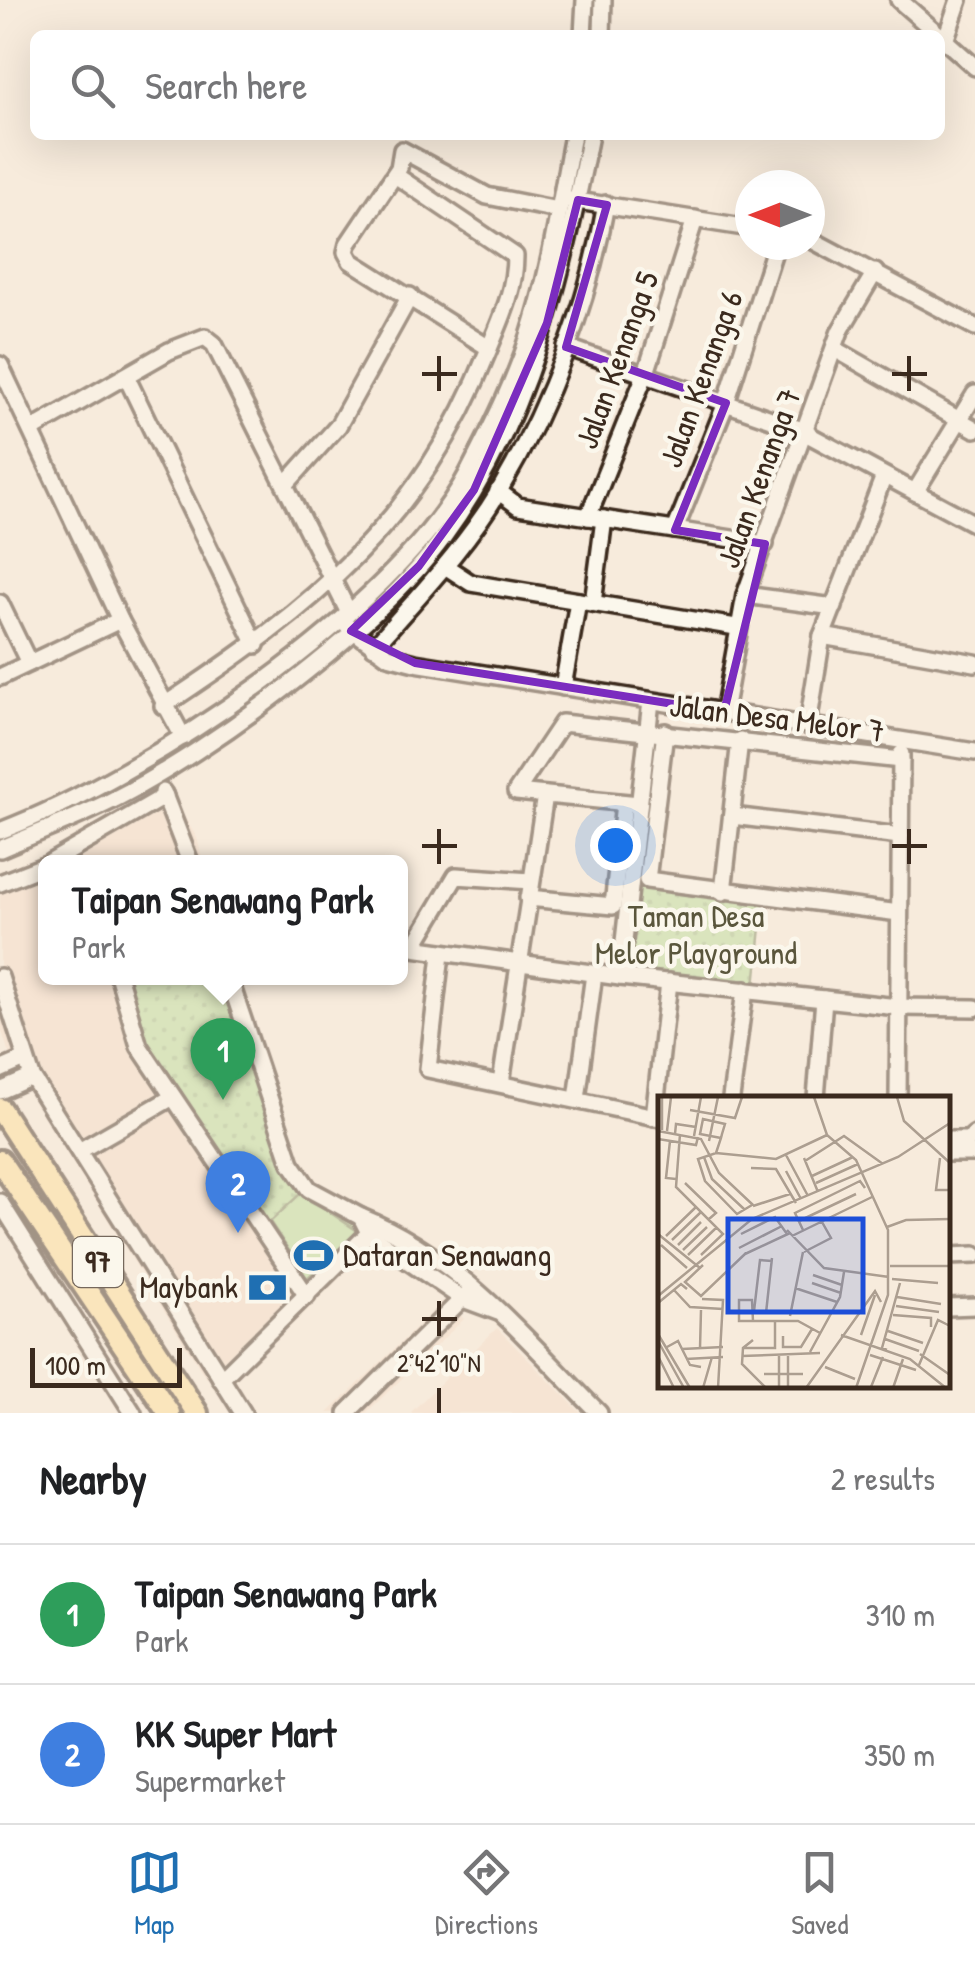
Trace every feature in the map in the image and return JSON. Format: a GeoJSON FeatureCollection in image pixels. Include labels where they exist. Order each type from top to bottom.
{"type":"FeatureCollection","features":[{"type":"Feature","properties":{"kind":"main road","name":"97"},"geometry":{"type":"LineString","coordinates":[[0,1109],[197,1413]]}},
{"type":"Feature","properties":{"kind":"main road","name":"97"},"geometry":{"type":"LineString","coordinates":[[0,1160],[169,1413]]}},
{"type":"Feature","properties":{"kind":"street"},"geometry":{"type":"LineString","coordinates":[[583,30],[584,0]]}},
{"type":"Feature","properties":{"kind":"street"},"geometry":{"type":"LineString","coordinates":[[602,30],[603,0]]}},
{"type":"Feature","properties":{"kind":"street"},"geometry":{"type":"LineString","coordinates":[[899,0],[933,30]]}},
{"type":"Feature","properties":{"kind":"street"},"geometry":{"type":"LineString","coordinates":[[944,30],[959,0]]}},
{"type":"Feature","properties":{"kind":"street"},"geometry":{"type":"LineString","coordinates":[[945,41],[975,67]]}},
{"type":"Feature","properties":{"kind":"street"},"geometry":{"type":"LineString","coordinates":[[0,849],[112,800],[204,746],[352,631],[419,566],[474,490],[514,410],[547,323],[572,140]]}},
{"type":"Feature","properties":{"kind":"street"},"geometry":{"type":"LineString","coordinates":[[0,830],[104,784],[183,737],[343,615],[425,537],[467,474],[514,375],[534,320],[565,203],[588,140]]}},
{"type":"Feature","properties":{"kind":"street"},"geometry":{"type":"LineString","coordinates":[[489,348],[351,262],[346,252],[394,175],[402,150],[487,196],[606,204],[735,226]]}},
{"type":"Feature","properties":{"kind":"street"},"geometry":{"type":"LineString","coordinates":[[163,706],[256,644],[376,538],[412,494],[471,396],[506,309],[515,256],[394,175]]}},
{"type":"Feature","properties":{"kind":"street"},"geometry":{"type":"LineString","coordinates":[[374,646],[445,566],[498,492],[566,347],[606,204]]}},
{"type":"Feature","properties":{"kind":"street","name":"Jalan Kenanga 5"},"geometry":{"type":"LineString","coordinates":[[564,687],[585,602],[596,518],[695,220]]}},
{"type":"Feature","properties":{"kind":"street"},"geometry":{"type":"LineString","coordinates":[[825,247],[975,328]]}},
{"type":"Feature","properties":{"kind":"street","name":"Jalan Kenanga 6"},"geometry":{"type":"LineString","coordinates":[[675,530],[726,403],[771,260]]}},
{"type":"Feature","properties":{"kind":"street","name":"Jalan Kenanga 7"},"geometry":{"type":"LineString","coordinates":[[724,712],[736,626],[745,595],[807,433],[834,349],[875,272]]}},
{"type":"Feature","properties":{"kind":"street"},"geometry":{"type":"LineString","coordinates":[[286,484],[338,426],[410,296]]}},
{"type":"Feature","properties":{"kind":"street"},"geometry":{"type":"LineString","coordinates":[[31,430],[205,337],[214,344],[286,484],[352,631],[388,656],[975,752]]}},
{"type":"Feature","properties":{"kind":"street"},"geometry":{"type":"LineString","coordinates":[[566,347],[807,433],[975,524]]}},
{"type":"Feature","properties":{"kind":"street"},"geometry":{"type":"LineString","coordinates":[[834,349],[975,429]]}},
{"type":"Feature","properties":{"kind":"street"},"geometry":{"type":"LineString","coordinates":[[0,365],[120,620],[183,737]]}},
{"type":"Feature","properties":{"kind":"street"},"geometry":{"type":"LineString","coordinates":[[126,376],[256,644]]}},
{"type":"Feature","properties":{"kind":"street"},"geometry":{"type":"LineString","coordinates":[[916,492],[975,394]]}},
{"type":"Feature","properties":{"kind":"street"},"geometry":{"type":"LineString","coordinates":[[808,725],[822,636],[884,476]]}},
{"type":"Feature","properties":{"kind":"street"},"geometry":{"type":"LineString","coordinates":[[498,492],[518,506],[764,544]]}},
{"type":"Feature","properties":{"kind":"street"},"geometry":{"type":"LineString","coordinates":[[445,566],[471,583],[736,626]]}},
{"type":"Feature","properties":{"kind":"street"},"geometry":{"type":"LineString","coordinates":[[745,595],[834,607]]}},
{"type":"Feature","properties":{"kind":"street"},"geometry":{"type":"LineString","coordinates":[[0,603],[29,663]]}},
{"type":"Feature","properties":{"kind":"street"},"geometry":{"type":"LineString","coordinates":[[0,677],[120,620]]}},
{"type":"Feature","properties":{"kind":"street"},"geometry":{"type":"LineString","coordinates":[[822,636],[975,662]]}},
{"type":"Feature","properties":{"kind":"street"},"geometry":{"type":"LineString","coordinates":[[651,701],[614,906],[456,876],[413,944],[417,950],[824,999],[975,1008]]}},
{"type":"Feature","properties":{"kind":"street","name":"Jalan Desa Melor 7"},"geometry":{"type":"LineString","coordinates":[[544,795],[516,792],[562,723],[900,760]]}},
{"type":"Feature","properties":{"kind":"street"},"geometry":{"type":"LineString","coordinates":[[665,732],[647,880],[899,914]]}},
{"type":"Feature","properties":{"kind":"street"},"geometry":{"type":"LineString","coordinates":[[724,892],[740,740]]}},
{"type":"Feature","properties":{"kind":"street"},"geometry":{"type":"LineString","coordinates":[[898,1096],[901,740]]}},
{"type":"Feature","properties":{"kind":"street"},"geometry":{"type":"LineString","coordinates":[[145,760],[166,796],[187,855]]}},
{"type":"Feature","properties":{"kind":"street"},"geometry":{"type":"LineString","coordinates":[[501,1083],[544,795],[632,803]]}},
{"type":"Feature","properties":{"kind":"street"},"geometry":{"type":"LineString","coordinates":[[81,855],[166,796]]}},
{"type":"Feature","properties":{"kind":"street"},"geometry":{"type":"LineString","coordinates":[[620,977],[632,803]]}},
{"type":"Feature","properties":{"kind":"street"},"geometry":{"type":"LineString","coordinates":[[732,816],[900,836]]}},
{"type":"Feature","properties":{"kind":"street"},"geometry":{"type":"LineString","coordinates":[[0,883],[38,868]]}},
{"type":"Feature","properties":{"kind":"street"},"geometry":{"type":"LineString","coordinates":[[441,954],[428,1069],[657,1118]]}},
{"type":"Feature","properties":{"kind":"street"},"geometry":{"type":"LineString","coordinates":[[577,1098],[594,974]]}},
{"type":"Feature","properties":{"kind":"street"},"geometry":{"type":"LineString","coordinates":[[0,977],[32,1076],[243,1413]]}},
{"type":"Feature","properties":{"kind":"street"},"geometry":{"type":"LineString","coordinates":[[659,1096],[670,982]]}},
{"type":"Feature","properties":{"kind":"street"},"geometry":{"type":"LineString","coordinates":[[121,985],[139,1046],[256,1209],[307,1296]]}},
{"type":"Feature","properties":{"kind":"street"},"geometry":{"type":"LineString","coordinates":[[231,985],[291,1163],[309,1189],[361,1217],[463,1300],[498,1312]]}},
{"type":"Feature","properties":{"kind":"street"},"geometry":{"type":"LineString","coordinates":[[732,1096],[746,990]]}},
{"type":"Feature","properties":{"kind":"street"},"geometry":{"type":"LineString","coordinates":[[816,1096],[824,999]]}},
{"type":"Feature","properties":{"kind":"street"},"geometry":{"type":"LineString","coordinates":[[0,1070],[25,1059]]}},
{"type":"Feature","properties":{"kind":"street"},"geometry":{"type":"LineString","coordinates":[[0,1090],[32,1076]]}},
{"type":"Feature","properties":{"kind":"street"},"geometry":{"type":"LineString","coordinates":[[79,1152],[173,1097]]}},
{"type":"Feature","properties":{"kind":"street"},"geometry":{"type":"LineString","coordinates":[[950,1140],[968,1140],[975,1134]]}},
{"type":"Feature","properties":{"kind":"street"},"geometry":{"type":"LineString","coordinates":[[0,1202],[133,1413]]}},
{"type":"Feature","properties":{"kind":"street"},"geometry":{"type":"LineString","coordinates":[[221,1378],[374,1230]]}},
{"type":"Feature","properties":{"kind":"street"},"geometry":{"type":"LineString","coordinates":[[374,1230],[447,1263],[475,1285],[599,1413]]}},
{"type":"Feature","properties":{"kind":"street"},"geometry":{"type":"LineString","coordinates":[[950,1256],[975,1255]]}},
{"type":"Feature","properties":{"kind":"street"},"geometry":{"type":"LineString","coordinates":[[347,1413],[475,1285]]}},
{"type":"Feature","properties":{"kind":"street"},"geometry":{"type":"LineString","coordinates":[[950,1307],[975,1306]]}},
{"type":"Feature","properties":{"kind":"highlighted area"},"geometry":{"type":"Polygon","coordinates":[[[578,200],[607,205],[566,347],[726,403],[675,530],[765,544],[724,712],[415,663],[351,631],[419,566],[474,490],[547,323],[578,200]]]}},
{"type":"Feature","properties":{"kind":"shaded area"},"geometry":{"type":"Polygon","coordinates":[[[167,788],[197,838],[201,855],[49,855],[167,788]]]}},
{"type":"Feature","properties":{"kind":"shaded area"},"geometry":{"type":"Polygon","coordinates":[[[38,860],[38,985],[240,985],[300,1159],[316,1184],[379,1218],[206,1378],[13,1066],[0,1025],[0,876],[38,860]]]}},
{"type":"Feature","properties":{"kind":"shaded area"},"geometry":{"type":"Polygon","coordinates":[[[445,1300],[464,1319],[366,1413],[328,1413],[445,1300]]]}},
{"type":"Feature","properties":{"kind":"shaded area"},"geometry":{"type":"Polygon","coordinates":[[[497,1328],[581,1413],[410,1413],[497,1328]]]}},
{"type":"Feature","properties":{"kind":"green space","name":"Taman Desa Melor Playground"},"geometry":{"type":"Polygon","coordinates":[[[633,878],[764,898],[755,986],[623,974],[633,878]]]}},
{"type":"Feature","properties":{"kind":"green space"},"geometry":{"type":"Polygon","coordinates":[[[128,985],[224,985],[281,1157],[302,1190],[364,1231],[307,1283],[145,1042],[128,985]]]}},
{"type":"Feature","properties":{"kind":"green space","name":"Dataran Senawang"},"geometry":{"type":"Polygon","coordinates":[[[301,1193],[359,1232],[307,1278],[270,1222],[301,1193]]]}},
{"type":"Feature","properties":{"kind":"place","name":"Taipan Senawang Park"},"geometry":{"type":"Point","coordinates":[223,1100]}},
{"type":"Feature","properties":{"kind":"place","name":"KK Super Mart"},"geometry":{"type":"Point","coordinates":[238,1233]}},
{"type":"Feature","properties":{"kind":"place","name":"Dataran Senawang"},"geometry":{"type":"Point","coordinates":[313,1255]}},
{"type":"Feature","properties":{"kind":"place","name":"Maybank"},"geometry":{"type":"Point","coordinates":[268,1287]}}]}
